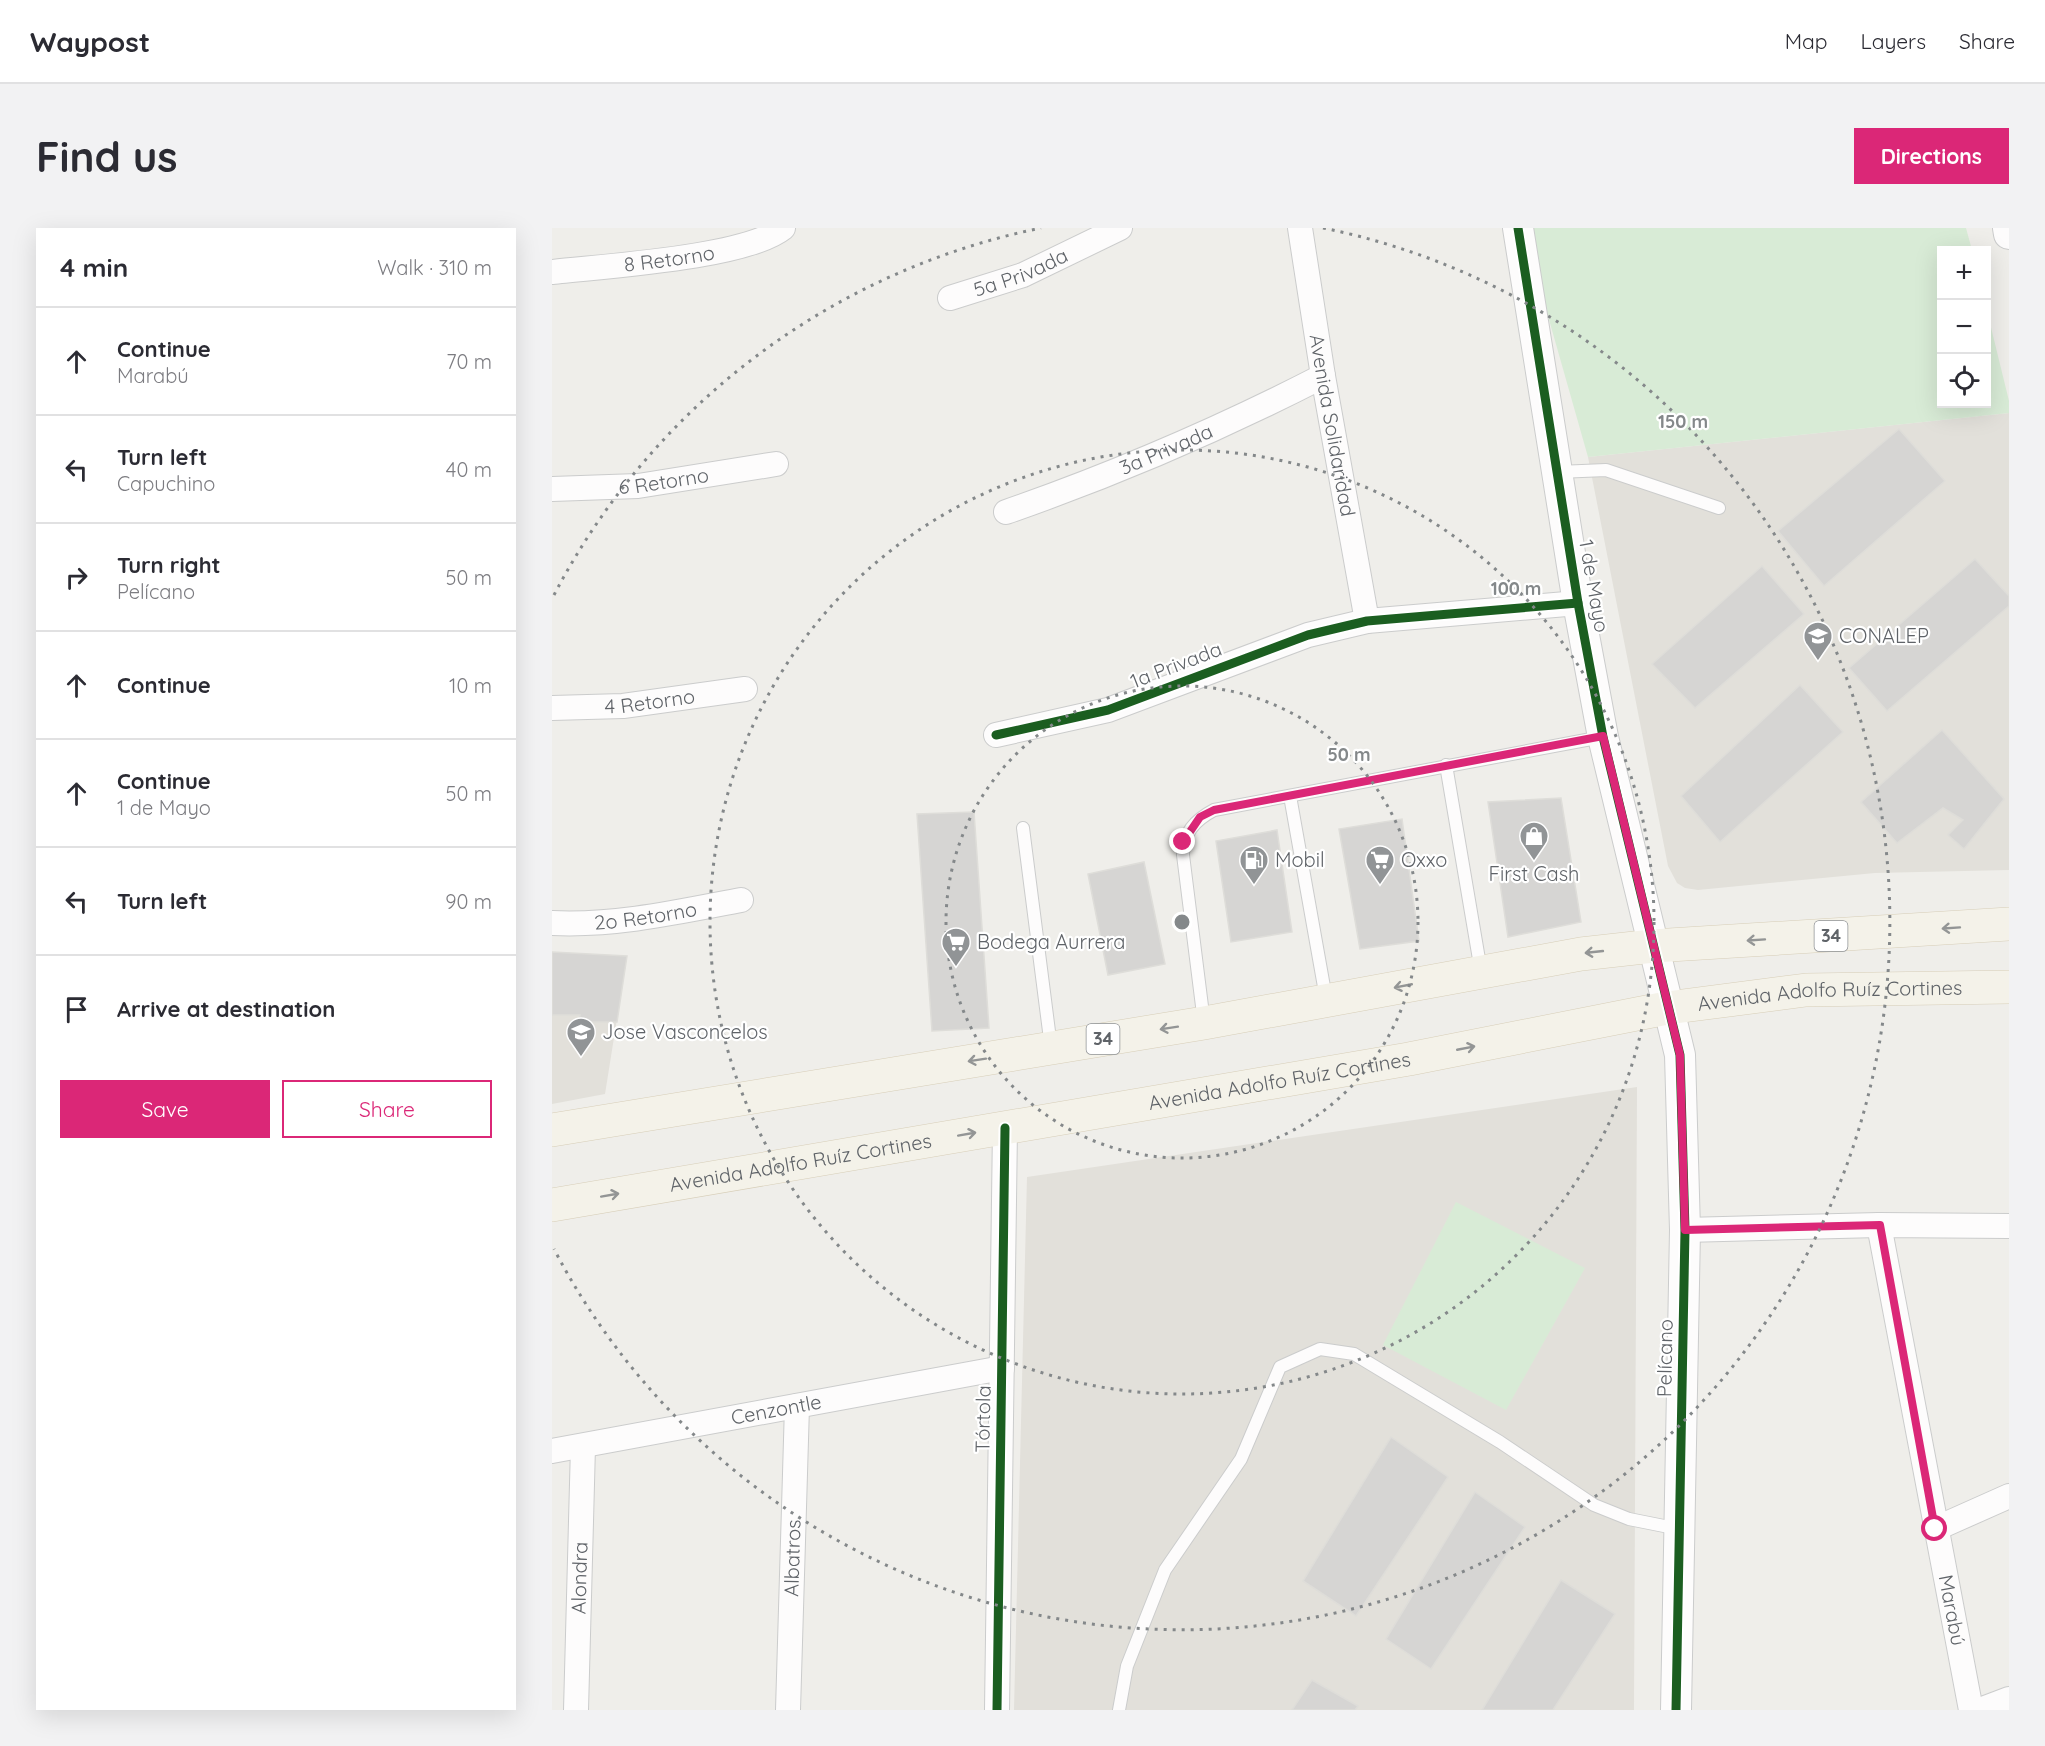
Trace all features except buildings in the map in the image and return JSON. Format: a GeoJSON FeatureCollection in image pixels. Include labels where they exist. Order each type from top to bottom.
{"type":"FeatureCollection","features":[{"type":"Feature","properties":{"kind":"main road","name":"34"},"geometry":{"type":"LineString","coordinates":[[558,1134],[1204,1023],[1581,954],[1653,946],[2009,924]]}},
{"type":"Feature","properties":{"kind":"main road"},"geometry":{"type":"LineString","coordinates":[[1903,988],[1959,969],[2009,965]]}},
{"type":"Feature","properties":{"kind":"main road","name":"Avenida Adolfo Ruíz Cortines"},"geometry":{"type":"LineString","coordinates":[[552,1205],[1409,1059],[1667,1008],[1806,990],[2009,987]]}},
{"type":"Feature","properties":{"kind":"street","name":"8 Retorno"},"geometry":{"type":"LineString","coordinates":[[552,272],[705,253],[763,241],[783,228]]}},
{"type":"Feature","properties":{"kind":"street","name":"5a Privada"},"geometry":{"type":"LineString","coordinates":[[950,298],[1023,275],[1120,228]]}},
{"type":"Feature","properties":{"kind":"street","name":"Avenida Solidaridad"},"geometry":{"type":"LineString","coordinates":[[1300,228],[1323,376],[1367,621]]}},
{"type":"Feature","properties":{"kind":"street","name":"1 de Mayo"},"geometry":{"type":"LineString","coordinates":[[1518,228],[1578,603],[1603,736],[1667,1008]]}},
{"type":"Feature","properties":{"kind":"street"},"geometry":{"type":"LineString","coordinates":[[2008,228],[2009,234]]}},
{"type":"Feature","properties":{"kind":"street","name":"3a Privada"},"geometry":{"type":"LineString","coordinates":[[1006,512],[1148,459],[1236,421],[1323,376]]}},
{"type":"Feature","properties":{"kind":"street","name":"6 Retorno"},"geometry":{"type":"LineString","coordinates":[[552,489],[638,486],[776,464]]}},
{"type":"Feature","properties":{"kind":"street","name":"1a Privada"},"geometry":{"type":"LineString","coordinates":[[996,735],[1108,710],[1308,635],[1367,621],[1578,603]]}},
{"type":"Feature","properties":{"kind":"street","name":"4 Retorno"},"geometry":{"type":"LineString","coordinates":[[552,708],[623,706],[745,689]]}},
{"type":"Feature","properties":{"kind":"street","name":"2o Retorno"},"geometry":{"type":"LineString","coordinates":[[552,922],[582,924],[638,919],[741,900]]}},
{"type":"Feature","properties":{"kind":"street","name":"Pelícano"},"geometry":{"type":"LineString","coordinates":[[1667,1008],[1680,1055],[1685,1230],[1676,1710]]}},
{"type":"Feature","properties":{"kind":"street","name":"Tórtola"},"geometry":{"type":"LineString","coordinates":[[997,1710],[1005,1128]]}},
{"type":"Feature","properties":{"kind":"street"},"geometry":{"type":"LineString","coordinates":[[1685,1230],[1880,1225],[2009,1226]]}},
{"type":"Feature","properties":{"kind":"street","name":"Marabú"},"geometry":{"type":"LineString","coordinates":[[1880,1225],[1935,1529],[1971,1710]]}},
{"type":"Feature","properties":{"kind":"street","name":"Cenzontle"},"geometry":{"type":"LineString","coordinates":[[552,1451],[1002,1368]]}},
{"type":"Feature","properties":{"kind":"street","name":"Albatros"},"geometry":{"type":"LineString","coordinates":[[788,1710],[797,1406]]}},
{"type":"Feature","properties":{"kind":"street","name":"Alondra"},"geometry":{"type":"LineString","coordinates":[[576,1710],[583,1446]]}},
{"type":"Feature","properties":{"kind":"street"},"geometry":{"type":"LineString","coordinates":[[1935,1529],[2009,1496]]}},
{"type":"Feature","properties":{"kind":"street"},"geometry":{"type":"LineString","coordinates":[[1980,1710],[2009,1699]]}},
{"type":"Feature","properties":{"kind":"lane"},"geometry":{"type":"LineString","coordinates":[[1557,472],[1606,470],[1719,508]]}},
{"type":"Feature","properties":{"kind":"lane"},"geometry":{"type":"LineString","coordinates":[[1204,1023],[1183,842],[1200,817],[1214,810],[1603,736]]}},
{"type":"Feature","properties":{"kind":"lane"},"geometry":{"type":"LineString","coordinates":[[1446,765],[1481,971]]}},
{"type":"Feature","properties":{"kind":"lane"},"geometry":{"type":"LineString","coordinates":[[1290,796],[1327,1001]]}},
{"type":"Feature","properties":{"kind":"lane"},"geometry":{"type":"LineString","coordinates":[[1023,828],[1051,1048]]}},
{"type":"Feature","properties":{"kind":"lane"},"geometry":{"type":"LineString","coordinates":[[1119,1710],[1127,1666],[1165,1570],[1241,1459],[1280,1367],[1320,1349],[1353,1354],[1500,1442],[1594,1505],[1629,1519],[1680,1529]]}},
{"type":"Feature","properties":{"kind":"shaded area","name":"CONALEP"},"geometry":{"type":"Polygon","coordinates":[[[2009,413],[2009,870],[1875,873],[1698,890],[1685,888],[1677,883],[1668,866],[1588,457],[2009,413]]]}},
{"type":"Feature","properties":{"kind":"shaded area","name":"Jose Vasconcelos"},"geometry":{"type":"Polygon","coordinates":[[[552,952],[627,956],[605,1094],[552,1104],[552,952]]]}},
{"type":"Feature","properties":{"kind":"shaded area"},"geometry":{"type":"Polygon","coordinates":[[[1637,1087],[1634,1710],[1014,1710],[1027,1177],[1637,1087]]]}},
{"type":"Feature","properties":{"kind":"green space"},"geometry":{"type":"Polygon","coordinates":[[[1523,228],[1966,228],[1971,246],[1937,246],[1937,408],[1991,408],[1991,327],[2009,401],[2009,413],[1588,457],[1523,228]]]}},
{"type":"Feature","properties":{"kind":"green space"},"geometry":{"type":"Polygon","coordinates":[[[1456,1202],[1585,1268],[1506,1410],[1383,1345],[1456,1202]]]}},
{"type":"Feature","properties":{"kind":"cycle path"},"geometry":{"type":"LineString","coordinates":[[1518,228],[1578,603],[1603,737],[1680,1055],[1685,1230],[1676,1710]]}},
{"type":"Feature","properties":{"kind":"cycle path"},"geometry":{"type":"LineString","coordinates":[[996,735],[1108,710],[1308,635],[1367,621],[1578,603]]}},
{"type":"Feature","properties":{"kind":"cycle path"},"geometry":{"type":"LineString","coordinates":[[997,1710],[1005,1128]]}},
{"type":"Feature","properties":{"kind":"place","name":"CONALEP"},"geometry":{"type":"Point","coordinates":[1818,662]}},
{"type":"Feature","properties":{"kind":"place","name":"First Cash"},"geometry":{"type":"Point","coordinates":[1534,862]}},
{"type":"Feature","properties":{"kind":"place","name":"Mobil"},"geometry":{"type":"Point","coordinates":[1254,886]}},
{"type":"Feature","properties":{"kind":"place","name":"Oxxo"},"geometry":{"type":"Point","coordinates":[1380,886]}},
{"type":"Feature","properties":{"kind":"place","name":"Bodega Aurrera"},"geometry":{"type":"Point","coordinates":[956,968]}},
{"type":"Feature","properties":{"kind":"place","name":"Jose Vasconcelos"},"geometry":{"type":"Point","coordinates":[581,1058]}},
{"type":"Feature","properties":{"kind":"route"},"geometry":{"type":"LineString","coordinates":[[1183,842],[1200,817],[1214,810],[1603,736],[1680,1055],[1685,1230],[1880,1225],[1935,1529]]}}]}
